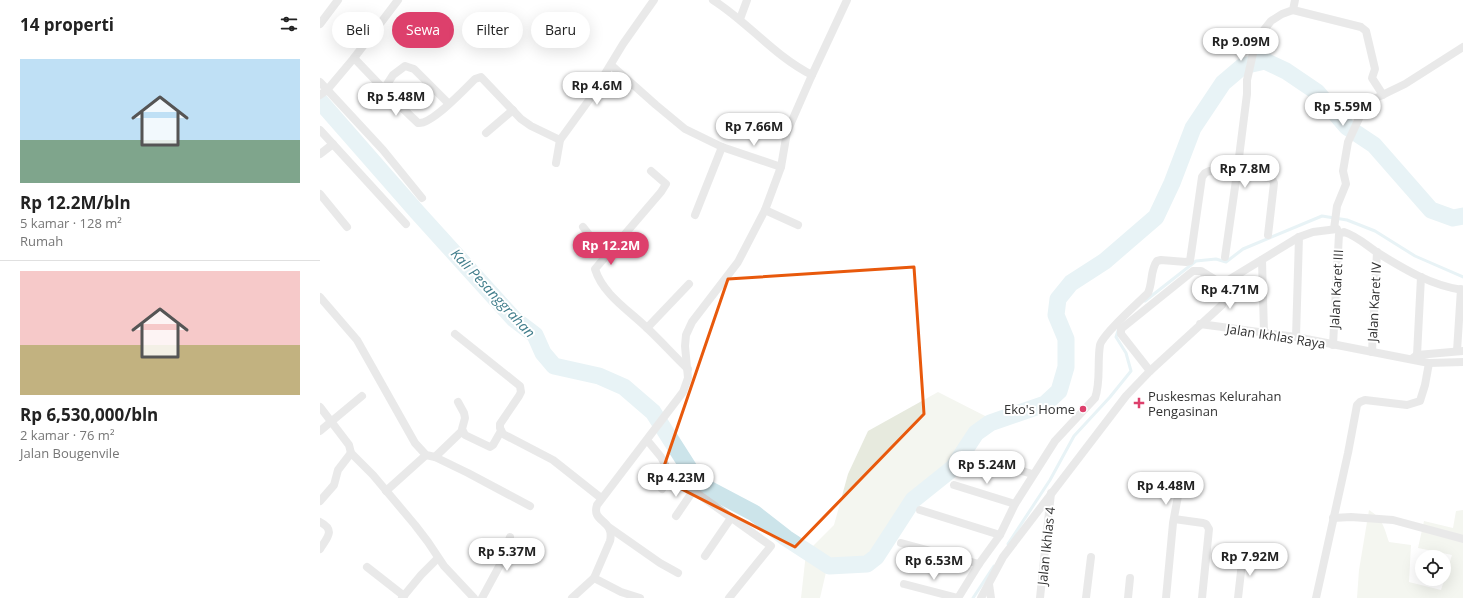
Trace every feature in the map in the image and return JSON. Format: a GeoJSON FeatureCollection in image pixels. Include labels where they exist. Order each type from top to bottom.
{"type":"FeatureCollection","features":[{"type":"Feature","properties":{"kind":"street"},"geometry":{"type":"LineString","coordinates":[[320,24],[338,0]]}},
{"type":"Feature","properties":{"kind":"street"},"geometry":{"type":"LineString","coordinates":[[323,92],[354,58],[398,0]]}},
{"type":"Feature","properties":{"kind":"street"},"geometry":{"type":"LineString","coordinates":[[556,163],[560,140],[589,100],[623,44],[654,0]]}},
{"type":"Feature","properties":{"kind":"street"},"geometry":{"type":"LineString","coordinates":[[713,0],[740,19],[791,64],[812,75]]}},
{"type":"Feature","properties":{"kind":"street"},"geometry":{"type":"LineString","coordinates":[[740,19],[747,0]]}},
{"type":"Feature","properties":{"kind":"street"},"geometry":{"type":"LineString","coordinates":[[678,573],[660,563],[610,528],[600,519],[596,512],[597,505],[683,392],[688,378],[685,341],[686,336],[692,322],[738,262],[765,210],[781,167],[787,132],[847,0]]}},
{"type":"Feature","properties":{"kind":"street"},"geometry":{"type":"LineString","coordinates":[[1293,10],[1295,0]]}},
{"type":"Feature","properties":{"kind":"street"},"geometry":{"type":"LineString","coordinates":[[1225,257],[1247,94],[1247,80],[1254,49],[1263,31],[1271,21],[1282,14],[1293,10],[1361,27],[1366,31],[1375,68],[1372,78],[1383,95]]}},
{"type":"Feature","properties":{"kind":"street","name":"Jalan Karet III"},"geometry":{"type":"LineString","coordinates":[[1333,345],[1337,206],[1346,184],[1343,171],[1348,142],[1358,120],[1372,100],[1406,84],[1463,47]]}},
{"type":"Feature","properties":{"kind":"street"},"geometry":{"type":"LineString","coordinates":[[354,58],[418,123],[423,123],[428,120],[449,104],[475,79],[481,77],[530,126],[560,140]]}},
{"type":"Feature","properties":{"kind":"street"},"geometry":{"type":"LineString","coordinates":[[611,65],[685,129],[722,147],[781,167]]}},
{"type":"Feature","properties":{"kind":"street"},"geometry":{"type":"LineString","coordinates":[[384,89],[396,72],[405,66],[410,67],[414,69],[449,104]]}},
{"type":"Feature","properties":{"kind":"street"},"geometry":{"type":"LineString","coordinates":[[320,82],[323,92],[383,150],[422,198]]}},
{"type":"Feature","properties":{"kind":"street"},"geometry":{"type":"LineString","coordinates":[[486,133],[513,110]]}},
{"type":"Feature","properties":{"kind":"street"},"geometry":{"type":"LineString","coordinates":[[320,130],[406,224]]}},
{"type":"Feature","properties":{"kind":"street"},"geometry":{"type":"LineString","coordinates":[[320,154],[333,144]]}},
{"type":"Feature","properties":{"kind":"street"},"geometry":{"type":"LineString","coordinates":[[694,215],[722,147]]}},
{"type":"Feature","properties":{"kind":"street"},"geometry":{"type":"LineString","coordinates":[[651,171],[666,184],[653,203],[595,269],[597,276],[610,293],[688,369]]}},
{"type":"Feature","properties":{"kind":"street"},"geometry":{"type":"LineString","coordinates":[[904,584],[958,598],[979,564],[1000,535],[1032,474],[1055,441],[1095,398],[1098,390],[1098,359],[1102,340],[1148,293],[1151,287],[1153,270],[1157,261],[1190,261],[1202,177],[1205,173],[1209,171],[1237,173],[1272,179],[1274,183],[1268,236]]}},
{"type":"Feature","properties":{"kind":"street"},"geometry":{"type":"LineString","coordinates":[[320,194],[347,227]]}},
{"type":"Feature","properties":{"kind":"street"},"geometry":{"type":"LineString","coordinates":[[765,210],[798,225]]}},
{"type":"Feature","properties":{"kind":"street"},"geometry":{"type":"LineString","coordinates":[[583,226],[606,256]]}},
{"type":"Feature","properties":{"kind":"street"},"geometry":{"type":"LineString","coordinates":[[1222,284],[1299,237],[1312,232],[1336,229],[1351,234],[1376,252],[1421,277],[1448,288],[1462,290],[1460,351],[1414,357],[1421,277]]}},
{"type":"Feature","properties":{"kind":"street"},"geometry":{"type":"LineString","coordinates":[[1296,337],[1299,237]]}},
{"type":"Feature","properties":{"kind":"street","name":"Jalan Karet IV"},"geometry":{"type":"LineString","coordinates":[[1372,352],[1376,252]]}},
{"type":"Feature","properties":{"kind":"street"},"geometry":{"type":"LineString","coordinates":[[1262,260],[1264,333]]}},
{"type":"Feature","properties":{"kind":"street"},"geometry":{"type":"LineString","coordinates":[[981,598],[1003,557],[1126,396],[1150,371],[1222,305],[1224,291],[1222,284],[1201,271],[1193,270],[1121,329],[1121,334],[1150,371]]}},
{"type":"Feature","properties":{"kind":"street"},"geometry":{"type":"LineString","coordinates":[[647,328],[689,284]]}},
{"type":"Feature","properties":{"kind":"street"},"geometry":{"type":"LineString","coordinates":[[320,296],[357,340],[415,443],[426,455],[435,457],[530,506]]}},
{"type":"Feature","properties":{"kind":"street","name":"Jalan Ikhlas Raya"},"geometry":{"type":"LineString","coordinates":[[1200,324],[1296,337],[1372,352],[1414,357],[1429,364],[1463,362]]}},
{"type":"Feature","properties":{"kind":"street"},"geometry":{"type":"LineString","coordinates":[[455,334],[509,375],[522,388],[519,396],[502,420],[500,424],[501,431],[493,445],[490,447],[465,435],[462,431]]}},
{"type":"Feature","properties":{"kind":"street"},"geometry":{"type":"LineString","coordinates":[[1316,598],[1357,405],[1365,400],[1407,405],[1420,401],[1429,364]]}},
{"type":"Feature","properties":{"kind":"street"},"geometry":{"type":"LineString","coordinates":[[320,431],[362,396]]}},
{"type":"Feature","properties":{"kind":"street"},"geometry":{"type":"LineString","coordinates":[[435,457],[462,431],[464,413],[458,402]]}},
{"type":"Feature","properties":{"kind":"street"},"geometry":{"type":"LineString","coordinates":[[320,407],[349,445],[351,453],[363,464],[422,533],[438,558],[474,598]]}},
{"type":"Feature","properties":{"kind":"street"},"geometry":{"type":"LineString","coordinates":[[501,431],[508,437],[550,458],[601,498]]}},
{"type":"Feature","properties":{"kind":"street"},"geometry":{"type":"LineString","coordinates":[[647,440],[661,457],[670,474],[770,546],[729,598]]}},
{"type":"Feature","properties":{"kind":"street"},"geometry":{"type":"LineString","coordinates":[[320,501],[334,485],[338,470],[351,453]]}},
{"type":"Feature","properties":{"kind":"street"},"geometry":{"type":"LineString","coordinates":[[386,491],[426,455]]}},
{"type":"Feature","properties":{"kind":"street"},"geometry":{"type":"LineString","coordinates":[[978,457],[1032,474]]}},
{"type":"Feature","properties":{"kind":"street"},"geometry":{"type":"LineString","coordinates":[[662,489],[670,474]]}},
{"type":"Feature","properties":{"kind":"street"},"geometry":{"type":"LineString","coordinates":[[954,485],[1015,504]]}},
{"type":"Feature","properties":{"kind":"street"},"geometry":{"type":"LineString","coordinates":[[676,516],[693,491]]}},
{"type":"Feature","properties":{"kind":"street","name":"Jalan Ikhlas 4"},"geometry":{"type":"LineString","coordinates":[[1040,598],[1051,493]]}},
{"type":"Feature","properties":{"kind":"street"},"geometry":{"type":"LineString","coordinates":[[1166,598],[1174,519],[1178,496]]}},
{"type":"Feature","properties":{"kind":"street"},"geometry":{"type":"LineString","coordinates":[[920,510],[1000,535]]}},
{"type":"Feature","properties":{"kind":"street"},"geometry":{"type":"LineString","coordinates":[[1333,518],[1351,517],[1393,520],[1463,539]]}},
{"type":"Feature","properties":{"kind":"street"},"geometry":{"type":"LineString","coordinates":[[705,556],[731,518]]}},
{"type":"Feature","properties":{"kind":"street"},"geometry":{"type":"LineString","coordinates":[[1174,519],[1203,523],[1206,524],[1209,529],[1202,598]]}},
{"type":"Feature","properties":{"kind":"street"},"geometry":{"type":"LineString","coordinates":[[320,522],[327,526],[329,534],[320,549]]}},
{"type":"Feature","properties":{"kind":"street"},"geometry":{"type":"LineString","coordinates":[[572,598],[594,578],[610,541],[610,528]]}},
{"type":"Feature","properties":{"kind":"street"},"geometry":{"type":"LineString","coordinates":[[482,598],[501,563],[510,537]]}},
{"type":"Feature","properties":{"kind":"street"},"geometry":{"type":"LineString","coordinates":[[902,543],[979,564]]}},
{"type":"Feature","properties":{"kind":"street"},"geometry":{"type":"LineString","coordinates":[[1238,598],[1242,554]]}},
{"type":"Feature","properties":{"kind":"street"},"geometry":{"type":"LineString","coordinates":[[1086,598],[1091,557]]}},
{"type":"Feature","properties":{"kind":"street"},"geometry":{"type":"LineString","coordinates":[[368,567],[403,597],[420,575],[438,558]]}},
{"type":"Feature","properties":{"kind":"street"},"geometry":{"type":"LineString","coordinates":[[594,578],[621,592],[640,598]]}},
{"type":"Feature","properties":{"kind":"street"},"geometry":{"type":"LineString","coordinates":[[1128,598],[1130,578]]}},
{"type":"Feature","properties":{"kind":"street"},"geometry":{"type":"LineString","coordinates":[[989,584],[991,598]]}},
{"type":"Feature","properties":{"kind":"highlighted area"},"geometry":{"type":"Polygon","coordinates":[[[914,267],[924,414],[795,547],[660,478],[728,279],[914,267]]]}},
{"type":"Feature","properties":{"kind":"shaded area"},"geometry":{"type":"Polygon","coordinates":[[[938,392],[995,421],[973,431],[958,465],[906,509],[879,551],[855,570],[827,568],[820,598],[801,598],[806,553],[834,525],[848,474],[868,431],[938,392]]]}},
{"type":"Feature","properties":{"kind":"shaded area"},"geometry":{"type":"Polygon","coordinates":[[[1369,510],[1380,520],[1389,542],[1411,545],[1409,582],[1415,584],[1415,586],[1425,586],[1441,590],[1442,586],[1451,586],[1451,550],[1428,550],[1418,548],[1424,521],[1453,528],[1456,511],[1463,510],[1463,598],[1357,598],[1359,570],[1369,510]]]}},
{"type":"Feature","properties":{"kind":"waterway","name":"Kali Pesanggrahan"},"geometry":{"type":"LineString","coordinates":[[320,101],[418,213],[514,319],[535,335],[543,353],[554,366],[599,376],[624,387],[653,412],[699,484],[754,513],[786,538],[829,566],[867,564],[876,557],[913,500],[953,468],[976,433],[990,423],[1045,404],[1059,391],[1066,367],[1066,339],[1056,315],[1058,299],[1071,283],[1105,261],[1156,217],[1172,183],[1193,128],[1223,83],[1243,66],[1265,61],[1286,71],[1317,92],[1347,127],[1374,145],[1431,210],[1453,218],[1463,216]]}},
{"type":"Feature","properties":{"kind":"waterway"},"geometry":{"type":"LineString","coordinates":[[1145,301],[1196,261],[1216,259],[1226,262],[1243,249],[1322,216],[1347,220],[1375,231],[1415,256],[1463,277]]}},
{"type":"Feature","properties":{"kind":"waterway"},"geometry":{"type":"LineString","coordinates":[[1008,544],[1050,480],[1074,436],[1110,397],[1131,371],[1126,353],[1116,337],[1119,328]]}},
{"type":"Feature","properties":{"kind":"waterway"},"geometry":{"type":"LineString","coordinates":[[973,598],[994,566]]}},
{"type":"Feature","properties":{"kind":"place","name":"Puskesmas Kelurahan Pengasinan"},"geometry":{"type":"Point","coordinates":[1139,403]}},
{"type":"Feature","properties":{"kind":"place","name":"Eko's Home"},"geometry":{"type":"Point","coordinates":[1083,409]}}]}
